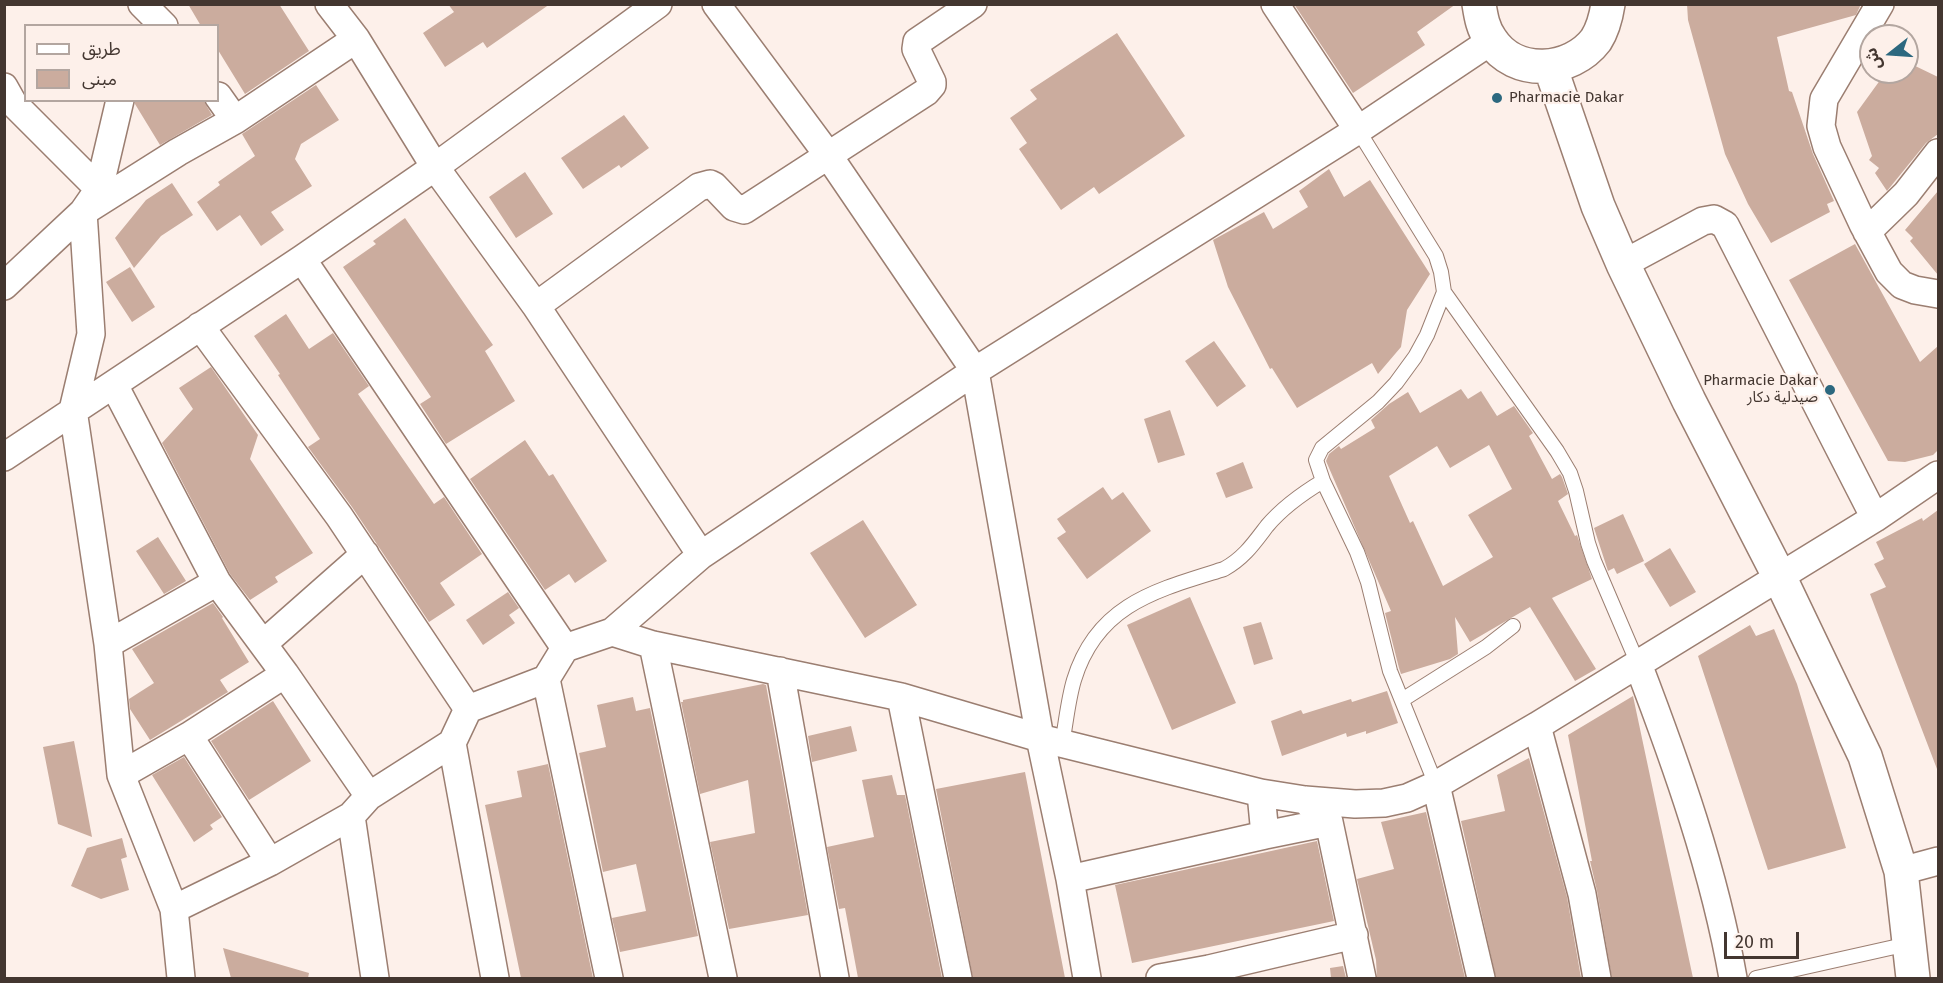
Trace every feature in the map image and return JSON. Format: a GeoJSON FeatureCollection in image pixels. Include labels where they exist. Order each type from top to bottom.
{"type":"FeatureCollection","features":[{"type":"Feature","properties":{"kind":"street"},"geometry":{"type":"LineString","coordinates":[[134,24],[136,4]]}},
{"type":"Feature","properties":{"kind":"street"},"geometry":{"type":"LineString","coordinates":[[142,4],[162,24]]}},
{"type":"Feature","properties":{"kind":"street"},"geometry":{"type":"LineString","coordinates":[[329,4],[356,39],[435,167],[536,306],[701,555]]}},
{"type":"Feature","properties":{"kind":"street"},"geometry":{"type":"LineString","coordinates":[[4,457],[302,259],[435,167],[658,4]]}},
{"type":"Feature","properties":{"kind":"street"},"geometry":{"type":"LineString","coordinates":[[716,4],[828,155],[975,370],[1051,741],[1070,879],[1087,978]]}},
{"type":"Feature","properties":{"kind":"street"},"geometry":{"type":"LineString","coordinates":[[536,306],[699,187],[710,184],[714,186],[734,207],[744,210],[930,89],[932,82],[916,49],[917,42],[972,4]]}},
{"type":"Feature","properties":{"kind":"street"},"geometry":{"type":"LineString","coordinates":[[1275,4],[1358,130]]}},
{"type":"Feature","properties":{"kind":"street"},"geometry":{"type":"LineString","coordinates":[[1479,4],[1481,21],[1491,41],[1517,62],[1534,66],[1550,66],[1569,62],[1585,52],[1597,38],[1605,21],[1608,4]]}},
{"type":"Feature","properties":{"kind":"street"},"geometry":{"type":"LineString","coordinates":[[1880,4],[1824,99],[1821,126],[1827,147],[1867,232],[1889,272],[1902,285],[1938,294]]}},
{"type":"Feature","properties":{"kind":"street"},"geometry":{"type":"LineString","coordinates":[[4,286],[83,212],[178,152],[235,120],[356,39]]}},
{"type":"Feature","properties":{"kind":"street"},"geometry":{"type":"LineString","coordinates":[[174,909],[270,862],[351,816],[369,796],[452,743],[468,709],[546,679],[565,648],[612,632],[701,555],[975,370],[1358,130],[1491,41]]}},
{"type":"Feature","properties":{"kind":"street"},"geometry":{"type":"LineString","coordinates":[[1550,66],[1598,206],[1623,264],[1689,401],[1779,576],[1865,756],[1901,871],[1913,978]]}},
{"type":"Feature","properties":{"kind":"street"},"geometry":{"type":"LineString","coordinates":[[219,97],[235,120]]}},
{"type":"Feature","properties":{"kind":"street"},"geometry":{"type":"LineString","coordinates":[[7,100],[99,189]]}},
{"type":"Feature","properties":{"kind":"street"},"geometry":{"type":"LineString","coordinates":[[120,102],[99,189],[83,212],[91,334],[73,410],[108,644],[122,775],[174,909],[181,978]]}},
{"type":"Feature","properties":{"kind":"street"},"geometry":{"type":"LineString","coordinates":[[1867,232],[1906,194],[1938,153]]}},
{"type":"Feature","properties":{"kind":"street"},"geometry":{"type":"LineString","coordinates":[[1623,264],[1703,221],[1714,219],[1725,225],[1875,518]]}},
{"type":"Feature","properties":{"kind":"street"},"geometry":{"type":"LineString","coordinates":[[302,259],[565,648]]}},
{"type":"Feature","properties":{"kind":"street"},"geometry":{"type":"LineString","coordinates":[[200,326],[339,516],[468,709]]}},
{"type":"Feature","properties":{"kind":"street"},"geometry":{"type":"LineString","coordinates":[[114,385],[217,582],[285,674],[369,796]]}},
{"type":"Feature","properties":{"kind":"street"},"geometry":{"type":"LineString","coordinates":[[612,632],[653,645],[901,697],[1051,741],[1261,793],[1305,801],[1355,804],[1384,802],[1407,798],[1436,785],[1537,726],[1875,518],[1938,475]]}},
{"type":"Feature","properties":{"kind":"street"},"geometry":{"type":"LineString","coordinates":[[263,644],[364,554]]}},
{"type":"Feature","properties":{"kind":"street"},"geometry":{"type":"LineString","coordinates":[[108,644],[217,582]]}},
{"type":"Feature","properties":{"kind":"street"},"geometry":{"type":"LineString","coordinates":[[653,645],[723,978]]}},
{"type":"Feature","properties":{"kind":"street"},"geometry":{"type":"LineString","coordinates":[[1638,664],[1708,866],[1723,923],[1733,978]]}},
{"type":"Feature","properties":{"kind":"street"},"geometry":{"type":"LineString","coordinates":[[780,671],[835,978]]}},
{"type":"Feature","properties":{"kind":"street"},"geometry":{"type":"LineString","coordinates":[[122,775],[189,736],[285,674]]}},
{"type":"Feature","properties":{"kind":"street"},"geometry":{"type":"LineString","coordinates":[[546,679],[609,978]]}},
{"type":"Feature","properties":{"kind":"street"},"geometry":{"type":"LineString","coordinates":[[901,697],[958,978]]}},
{"type":"Feature","properties":{"kind":"street"},"geometry":{"type":"LineString","coordinates":[[1537,726],[1582,894],[1597,978]]}},
{"type":"Feature","properties":{"kind":"street"},"geometry":{"type":"LineString","coordinates":[[189,736],[270,862]]}},
{"type":"Feature","properties":{"kind":"street"},"geometry":{"type":"LineString","coordinates":[[452,743],[495,978]]}},
{"type":"Feature","properties":{"kind":"street"},"geometry":{"type":"LineString","coordinates":[[1436,785],[1481,978]]}},
{"type":"Feature","properties":{"kind":"street"},"geometry":{"type":"LineString","coordinates":[[1261,793],[1265,835]]}},
{"type":"Feature","properties":{"kind":"street"},"geometry":{"type":"LineString","coordinates":[[1305,801],[1329,822],[1362,978]]}},
{"type":"Feature","properties":{"kind":"street"},"geometry":{"type":"LineString","coordinates":[[351,816],[375,978]]}},
{"type":"Feature","properties":{"kind":"street"},"geometry":{"type":"LineString","coordinates":[[1070,879],[1329,822]]}},
{"type":"Feature","properties":{"kind":"street"},"geometry":{"type":"LineString","coordinates":[[1901,871],[1938,861]]}},
{"type":"Feature","properties":{"kind":"street"},"geometry":{"type":"LineString","coordinates":[[1160,978],[1209,969],[1354,935]]}},
{"type":"Feature","properties":{"kind":"lane"},"geometry":{"type":"LineString","coordinates":[[1358,130],[1436,256],[1444,292],[1557,451],[1570,473],[1588,543],[1638,664]]}},
{"type":"Feature","properties":{"kind":"lane"},"geometry":{"type":"LineString","coordinates":[[1436,785],[1390,671],[1380,626],[1357,552],[1317,467],[1318,452],[1378,402],[1396,383],[1415,357],[1427,335],[1444,292]]}},
{"type":"Feature","properties":{"kind":"lane"},"geometry":{"type":"LineString","coordinates":[[1051,741],[1087,648],[1096,633],[1109,620],[1144,597],[1224,569],[1236,562],[1285,507],[1323,481]]}},
{"type":"Feature","properties":{"kind":"lane"},"geometry":{"type":"LineString","coordinates":[[1402,700],[1486,647],[1514,626]]}},
{"type":"Feature","properties":{"kind":"lane"},"geometry":{"type":"LineString","coordinates":[[1756,978],[1908,944]]}},
{"type":"Feature","properties":{"kind":"building"},"geometry":{"type":"Polygon","coordinates":[[[188,4],[279,4],[309,51],[245,94],[219,52],[219,24],[200,24],[188,4]]]}},
{"type":"Feature","properties":{"kind":"building"},"geometry":{"type":"Polygon","coordinates":[[[448,4],[550,4],[487,48],[483,42],[445,67],[423,33],[454,12],[448,4]]]}},
{"type":"Feature","properties":{"kind":"building"},"geometry":{"type":"Polygon","coordinates":[[[1294,4],[1456,4],[1417,32],[1425,45],[1353,93],[1294,4]]]}},
{"type":"Feature","properties":{"kind":"building"},"geometry":{"type":"Polygon","coordinates":[[[1687,4],[1861,4],[1856,15],[1777,37],[1789,91],[1792,92],[1813,154],[1834,201],[1827,204],[1830,212],[1771,243],[1748,204],[1725,154],[1688,20],[1687,4]]]}},
{"type":"Feature","properties":{"kind":"building"},"geometry":{"type":"Polygon","coordinates":[[[1117,33],[1185,136],[1099,194],[1094,187],[1061,210],[1019,149],[1027,143],[1010,118],[1037,99],[1030,90],[1117,33]]]}},
{"type":"Feature","properties":{"kind":"building"},"geometry":{"type":"Polygon","coordinates":[[[1919,68],[1938,77],[1938,134],[1926,143],[1887,191],[1875,173],[1879,168],[1869,160],[1872,156],[1857,112],[1877,84],[1919,84],[1919,68]]]}},
{"type":"Feature","properties":{"kind":"building"},"geometry":{"type":"Polygon","coordinates":[[[316,85],[339,120],[301,144],[295,159],[312,186],[271,212],[284,230],[261,246],[240,215],[217,231],[197,202],[220,185],[218,182],[255,156],[242,134],[316,85]]]}},
{"type":"Feature","properties":{"kind":"building"},"geometry":{"type":"Polygon","coordinates":[[[135,102],[204,102],[212,115],[160,145],[135,102]]]}},
{"type":"Feature","properties":{"kind":"building"},"geometry":{"type":"Polygon","coordinates":[[[624,115],[649,148],[621,168],[619,165],[583,189],[561,158],[624,115]]]}},
{"type":"Feature","properties":{"kind":"building"},"geometry":{"type":"Polygon","coordinates":[[[1329,169],[1344,197],[1370,180],[1430,274],[1407,310],[1401,347],[1378,374],[1372,363],[1297,408],[1272,368],[1270,369],[1228,287],[1213,240],[1264,212],[1273,229],[1308,207],[1299,191],[1329,169]]]}},
{"type":"Feature","properties":{"kind":"building"},"geometry":{"type":"Polygon","coordinates":[[[525,172],[553,214],[516,238],[489,197],[525,172]]]}},
{"type":"Feature","properties":{"kind":"building"},"geometry":{"type":"Polygon","coordinates":[[[172,183],[193,215],[161,236],[134,268],[115,238],[146,200],[172,183]]]}},
{"type":"Feature","properties":{"kind":"building"},"geometry":{"type":"Polygon","coordinates":[[[1938,191],[1938,275],[1910,241],[1913,238],[1905,230],[1938,191]]]}},
{"type":"Feature","properties":{"kind":"building"},"geometry":{"type":"Polygon","coordinates":[[[405,218],[493,345],[485,351],[515,401],[446,444],[420,404],[431,397],[343,267],[376,244],[373,241],[405,218]]]}},
{"type":"Feature","properties":{"kind":"building"},"geometry":{"type":"Polygon","coordinates":[[[1855,244],[1920,362],[1938,346],[1938,450],[1933,455],[1905,462],[1888,461],[1789,280],[1855,244]]]}},
{"type":"Feature","properties":{"kind":"building"},"geometry":{"type":"Polygon","coordinates":[[[130,267],[155,307],[132,322],[106,282],[130,267]]]}},
{"type":"Feature","properties":{"kind":"building"},"geometry":{"type":"Polygon","coordinates":[[[286,314],[309,349],[333,333],[369,386],[358,394],[434,504],[444,497],[482,554],[440,583],[455,605],[429,622],[352,507],[308,447],[320,439],[254,336],[286,314]]]}},
{"type":"Feature","properties":{"kind":"building"},"geometry":{"type":"Polygon","coordinates":[[[1214,341],[1246,386],[1217,407],[1185,361],[1214,341]]]}},
{"type":"Feature","properties":{"kind":"building"},"geometry":{"type":"Polygon","coordinates":[[[211,367],[258,435],[250,459],[313,553],[275,577],[278,582],[250,600],[230,574],[162,443],[193,409],[179,388],[211,367]]]}},
{"type":"Feature","properties":{"kind":"building"},"geometry":{"type":"Polygon","coordinates":[[[1461,389],[1468,399],[1481,391],[1497,416],[1514,406],[1533,433],[1529,436],[1552,479],[1560,474],[1562,477],[1568,494],[1558,501],[1575,536],[1577,535],[1592,579],[1552,598],[1596,669],[1575,681],[1530,607],[1470,642],[1455,617],[1458,654],[1450,659],[1401,674],[1385,613],[1391,611],[1326,461],[1329,454],[1339,446],[1341,449],[1375,428],[1371,420],[1389,404],[1408,392],[1420,413],[1461,389]],[[1489,445],[1450,468],[1437,446],[1389,476],[1410,523],[1413,521],[1443,586],[1493,557],[1468,515],[1512,489],[1489,445]]]}},
{"type":"Feature","properties":{"kind":"building"},"geometry":{"type":"Polygon","coordinates":[[[1170,410],[1185,455],[1158,463],[1144,419],[1170,410]]]}},
{"type":"Feature","properties":{"kind":"building"},"geometry":{"type":"Polygon","coordinates":[[[525,440],[549,476],[553,474],[607,561],[575,583],[569,574],[545,590],[470,479],[525,440]]]}},
{"type":"Feature","properties":{"kind":"building"},"geometry":{"type":"Polygon","coordinates":[[[1243,462],[1253,488],[1226,498],[1216,473],[1243,462]]]}},
{"type":"Feature","properties":{"kind":"building"},"geometry":{"type":"Polygon","coordinates":[[[1103,487],[1112,500],[1123,492],[1151,531],[1087,579],[1057,538],[1066,532],[1057,519],[1103,487]]]}},
{"type":"Feature","properties":{"kind":"building"},"geometry":{"type":"Polygon","coordinates":[[[1938,510],[1937,769],[1870,594],[1886,587],[1874,564],[1884,559],[1876,542],[1922,518],[1923,521],[1938,510]]]}},
{"type":"Feature","properties":{"kind":"building"},"geometry":{"type":"Polygon","coordinates":[[[1623,514],[1644,561],[1617,574],[1614,568],[1608,571],[1594,528],[1623,514]]]}},
{"type":"Feature","properties":{"kind":"building"},"geometry":{"type":"Polygon","coordinates":[[[863,520],[917,605],[865,638],[810,553],[863,520]]]}},
{"type":"Feature","properties":{"kind":"building"},"geometry":{"type":"Polygon","coordinates":[[[158,537],[186,581],[164,594],[136,551],[158,537]]]}},
{"type":"Feature","properties":{"kind":"building"},"geometry":{"type":"Polygon","coordinates":[[[1670,548],[1696,592],[1670,607],[1644,564],[1670,548]]]}},
{"type":"Feature","properties":{"kind":"building"},"geometry":{"type":"Polygon","coordinates":[[[508,592],[519,608],[509,615],[515,623],[483,645],[466,620],[508,592]]]}},
{"type":"Feature","properties":{"kind":"building"},"geometry":{"type":"Polygon","coordinates":[[[1190,597],[1236,703],[1172,730],[1127,625],[1190,597]]]}},
{"type":"Feature","properties":{"kind":"building"},"geometry":{"type":"Polygon","coordinates":[[[213,603],[249,662],[220,680],[228,692],[150,740],[130,709],[129,699],[154,683],[132,649],[213,603]]]}},
{"type":"Feature","properties":{"kind":"building"},"geometry":{"type":"Polygon","coordinates":[[[1261,622],[1273,659],[1254,665],[1243,627],[1261,622]]]}},
{"type":"Feature","properties":{"kind":"building"},"geometry":{"type":"Polygon","coordinates":[[[1750,625],[1756,636],[1774,629],[1797,684],[1846,848],[1768,870],[1698,656],[1750,625]]]}},
{"type":"Feature","properties":{"kind":"building"},"geometry":{"type":"Polygon","coordinates":[[[766,685],[808,915],[729,929],[710,842],[755,833],[748,780],[700,794],[681,702],[766,685]]]}},
{"type":"Feature","properties":{"kind":"building"},"geometry":{"type":"Polygon","coordinates":[[[1387,691],[1398,723],[1366,734],[1366,731],[1347,737],[1346,733],[1282,756],[1271,721],[1301,710],[1303,714],[1387,691]]]}},
{"type":"Feature","properties":{"kind":"building"},"geometry":{"type":"Polygon","coordinates":[[[1633,696],[1693,978],[1612,978],[1568,735],[1633,696]]]}},
{"type":"Feature","properties":{"kind":"building"},"geometry":{"type":"Polygon","coordinates":[[[633,697],[636,711],[650,708],[698,936],[620,952],[612,918],[646,911],[636,864],[603,872],[579,753],[606,747],[597,705],[633,697]]]}},
{"type":"Feature","properties":{"kind":"building"},"geometry":{"type":"Polygon","coordinates":[[[273,701],[311,761],[249,800],[211,741],[273,701]]]}},
{"type":"Feature","properties":{"kind":"building"},"geometry":{"type":"Polygon","coordinates":[[[851,726],[857,751],[812,762],[808,736],[851,726]]]}},
{"type":"Feature","properties":{"kind":"building"},"geometry":{"type":"Polygon","coordinates":[[[74,741],[92,837],[58,824],[43,747],[74,741]]]}},
{"type":"Feature","properties":{"kind":"building"},"geometry":{"type":"Polygon","coordinates":[[[184,757],[222,817],[210,825],[213,829],[194,842],[152,775],[184,757]]]}},
{"type":"Feature","properties":{"kind":"building"},"geometry":{"type":"Polygon","coordinates":[[[1529,758],[1567,897],[1581,978],[1496,978],[1461,821],[1505,811],[1497,775],[1529,758]]]}},
{"type":"Feature","properties":{"kind":"building"},"geometry":{"type":"Polygon","coordinates":[[[548,764],[593,978],[521,978],[485,805],[522,797],[517,771],[548,764]]]}},
{"type":"Feature","properties":{"kind":"building"},"geometry":{"type":"Polygon","coordinates":[[[1025,772],[1065,978],[973,978],[936,789],[1025,772]]]}},
{"type":"Feature","properties":{"kind":"building"},"geometry":{"type":"Polygon","coordinates":[[[892,775],[897,795],[905,795],[942,978],[858,978],[845,908],[839,909],[827,847],[874,837],[862,780],[892,775]]]}},
{"type":"Feature","properties":{"kind":"building"},"geometry":{"type":"Polygon","coordinates":[[[1426,812],[1465,978],[1377,978],[1376,960],[1357,879],[1394,869],[1381,822],[1426,812]]]}},
{"type":"Feature","properties":{"kind":"building"},"geometry":{"type":"Polygon","coordinates":[[[122,838],[127,857],[121,859],[129,890],[101,899],[71,886],[87,848],[122,838]]]}},
{"type":"Feature","properties":{"kind":"building"},"geometry":{"type":"Polygon","coordinates":[[[1317,841],[1334,921],[1132,963],[1115,885],[1317,841]]]}},
{"type":"Feature","properties":{"kind":"building"},"geometry":{"type":"Polygon","coordinates":[[[223,948],[309,973],[308,978],[231,978],[223,948]]]}},
{"type":"Feature","properties":{"kind":"building"},"geometry":{"type":"Polygon","coordinates":[[[1343,966],[1346,978],[1331,978],[1330,968],[1343,966]]]}},
{"type":"Feature","properties":{"kind":"place","name":"Pharmacie Dakar"},"geometry":{"type":"Point","coordinates":[1497,98]}},
{"type":"Feature","properties":{"kind":"place","name":"Pharmacie Dakar صيدلية دكار"},"geometry":{"type":"Point","coordinates":[1830,390]}}]}
